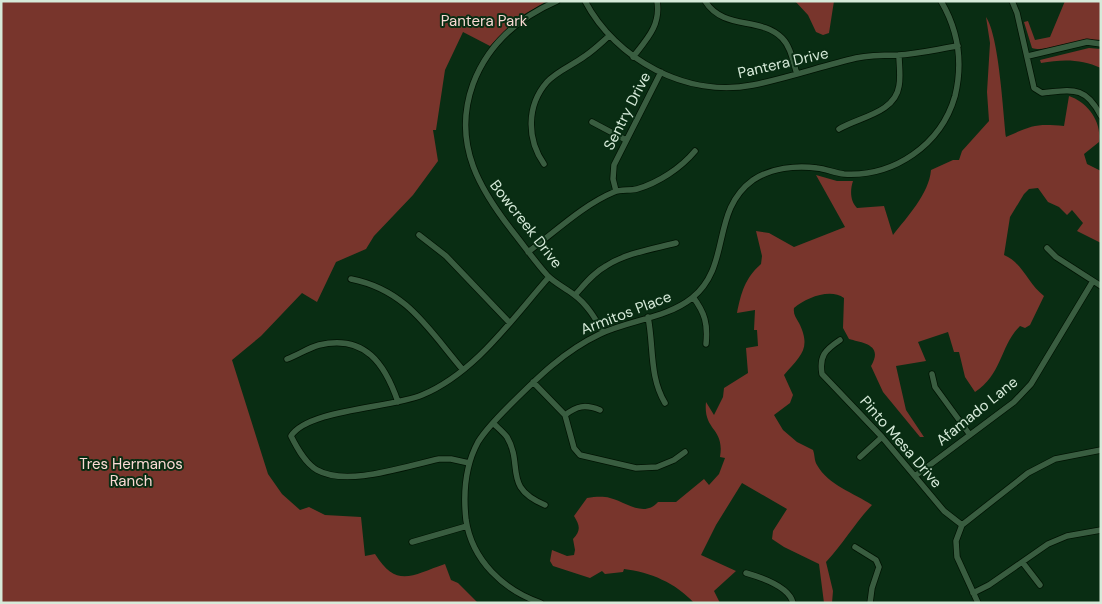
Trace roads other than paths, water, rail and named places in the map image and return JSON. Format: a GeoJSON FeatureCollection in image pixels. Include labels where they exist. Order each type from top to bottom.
{"type":"FeatureCollection","features":[{"type":"Feature","properties":{"kind":"street","name":"Bowcreek Drive"},"geometry":{"type":"LineString","coordinates":[[557,1],[518,22],[493,48],[476,76],[467,110],[468,148],[478,182],[498,214],[549,277],[575,295],[592,312],[603,332]]}},
{"type":"Feature","properties":{"kind":"street","name":"Pantera Drive"},"geometry":{"type":"LineString","coordinates":[[585,1],[609,36],[633,56],[661,72],[691,83],[732,88],[753,85],[856,58],[880,54],[899,55],[958,46]]}},
{"type":"Feature","properties":{"kind":"street"},"geometry":{"type":"LineString","coordinates":[[633,56],[656,27],[658,16],[656,1]]}},
{"type":"Feature","properties":{"kind":"street"},"geometry":{"type":"LineString","coordinates":[[706,1],[721,16],[734,22],[762,26],[782,38],[790,52],[797,74]]}},
{"type":"Feature","properties":{"kind":"street","name":"Armitos Place"},"geometry":{"type":"LineString","coordinates":[[541,603],[526,598],[507,586],[491,571],[476,551],[467,526],[463,496],[469,463],[478,442],[493,423],[533,382],[567,352],[603,332],[673,309],[693,297],[713,273],[726,215],[731,204],[755,179],[772,171],[793,166],[817,168],[843,174],[871,173],[896,165],[915,154],[931,140],[945,121],[958,83],[958,46],[947,11],[941,1]]}},
{"type":"Feature","properties":{"kind":"street"},"geometry":{"type":"LineString","coordinates":[[1012,1],[1028,56],[1034,88],[1042,93],[1066,89],[1080,93],[1095,105],[1101,116]]}},
{"type":"Feature","properties":{"kind":"street"},"geometry":{"type":"LineString","coordinates":[[544,164],[536,153],[530,125],[538,96],[547,82],[587,55],[609,36]]}},
{"type":"Feature","properties":{"kind":"street"},"geometry":{"type":"LineString","coordinates":[[1028,56],[1087,42],[1101,44]]}},
{"type":"Feature","properties":{"kind":"street"},"geometry":{"type":"LineString","coordinates":[[839,129],[888,106],[895,99],[899,86],[899,55]]}},
{"type":"Feature","properties":{"kind":"street","name":"Sentry Drive"},"geometry":{"type":"LineString","coordinates":[[616,191],[613,179],[614,165],[661,72]]}},
{"type":"Feature","properties":{"kind":"street"},"geometry":{"type":"LineString","coordinates":[[592,122],[626,140]]}},
{"type":"Feature","properties":{"kind":"street"},"geometry":{"type":"LineString","coordinates":[[528,252],[595,202],[616,191],[636,189],[655,182],[689,158],[694,151]]}},
{"type":"Feature","properties":{"kind":"street"},"geometry":{"type":"LineString","coordinates":[[419,235],[456,266],[508,322]]}},
{"type":"Feature","properties":{"kind":"street"},"geometry":{"type":"LineString","coordinates":[[575,295],[606,265],[625,257],[676,243]]}},
{"type":"Feature","properties":{"kind":"street"},"geometry":{"type":"LineString","coordinates":[[1046,248],[1056,257],[1101,286]]}},
{"type":"Feature","properties":{"kind":"street"},"geometry":{"type":"LineString","coordinates":[[469,463],[439,458],[356,476],[335,477],[316,469],[299,451],[291,436],[296,428],[340,412],[398,402],[439,388],[485,350],[549,277]]}},
{"type":"Feature","properties":{"kind":"street"},"geometry":{"type":"LineString","coordinates":[[352,279],[371,283],[397,296],[410,307],[463,370]]}},
{"type":"Feature","properties":{"kind":"street","name":"Afamado Lane"},"geometry":{"type":"LineString","coordinates":[[915,476],[1014,402],[1031,384],[1093,281]]}},
{"type":"Feature","properties":{"kind":"street"},"geometry":{"type":"LineString","coordinates":[[693,297],[703,310],[706,321],[706,344]]}},
{"type":"Feature","properties":{"kind":"street"},"geometry":{"type":"LineString","coordinates":[[648,317],[652,337],[653,375],[665,403]]}},
{"type":"Feature","properties":{"kind":"street","name":"Pinto Mesa Drive"},"geometry":{"type":"LineString","coordinates":[[840,340],[826,350],[822,356],[820,364],[822,374],[882,437],[944,511],[962,525]]}},
{"type":"Feature","properties":{"kind":"street"},"geometry":{"type":"LineString","coordinates":[[287,359],[324,344],[356,346],[376,359],[384,367],[398,402]]}},
{"type":"Feature","properties":{"kind":"street"},"geometry":{"type":"LineString","coordinates":[[932,374],[935,387],[970,435]]}},
{"type":"Feature","properties":{"kind":"street"},"geometry":{"type":"LineString","coordinates":[[533,382],[565,415],[574,448],[580,455],[636,468],[657,467],[674,460],[685,452]]}},
{"type":"Feature","properties":{"kind":"street"},"geometry":{"type":"LineString","coordinates":[[565,415],[577,406],[590,406],[600,410]]}},
{"type":"Feature","properties":{"kind":"street"},"geometry":{"type":"LineString","coordinates":[[493,423],[506,437],[514,473],[520,486],[530,499],[545,505]]}},
{"type":"Feature","properties":{"kind":"street"},"geometry":{"type":"LineString","coordinates":[[860,457],[882,437]]}},
{"type":"Feature","properties":{"kind":"street"},"geometry":{"type":"LineString","coordinates":[[978,603],[957,556],[956,541],[962,525],[1028,473],[1055,459],[1101,450]]}},
{"type":"Feature","properties":{"kind":"street"},"geometry":{"type":"LineString","coordinates":[[412,542],[467,526]]}},
{"type":"Feature","properties":{"kind":"street"},"geometry":{"type":"LineString","coordinates":[[972,593],[989,585],[1048,544],[1067,536],[1101,530]]}},
{"type":"Feature","properties":{"kind":"street"},"geometry":{"type":"LineString","coordinates":[[855,547],[876,560],[879,567],[872,588],[870,603]]}},
{"type":"Feature","properties":{"kind":"street"},"geometry":{"type":"LineString","coordinates":[[1023,563],[1040,585]]}},
{"type":"Feature","properties":{"kind":"street"},"geometry":{"type":"LineString","coordinates":[[746,573],[783,590],[792,598],[793,603]]}},
{"type":"Feature","properties":{"kind":"park label","name":"Pantera Park"},"geometry":{"type":"Point","coordinates":[484,21]}},
{"type":"Feature","properties":{"kind":"park label","name":"Tres Hermanos Ranch"},"geometry":{"type":"Point","coordinates":[131,472]}}]}
